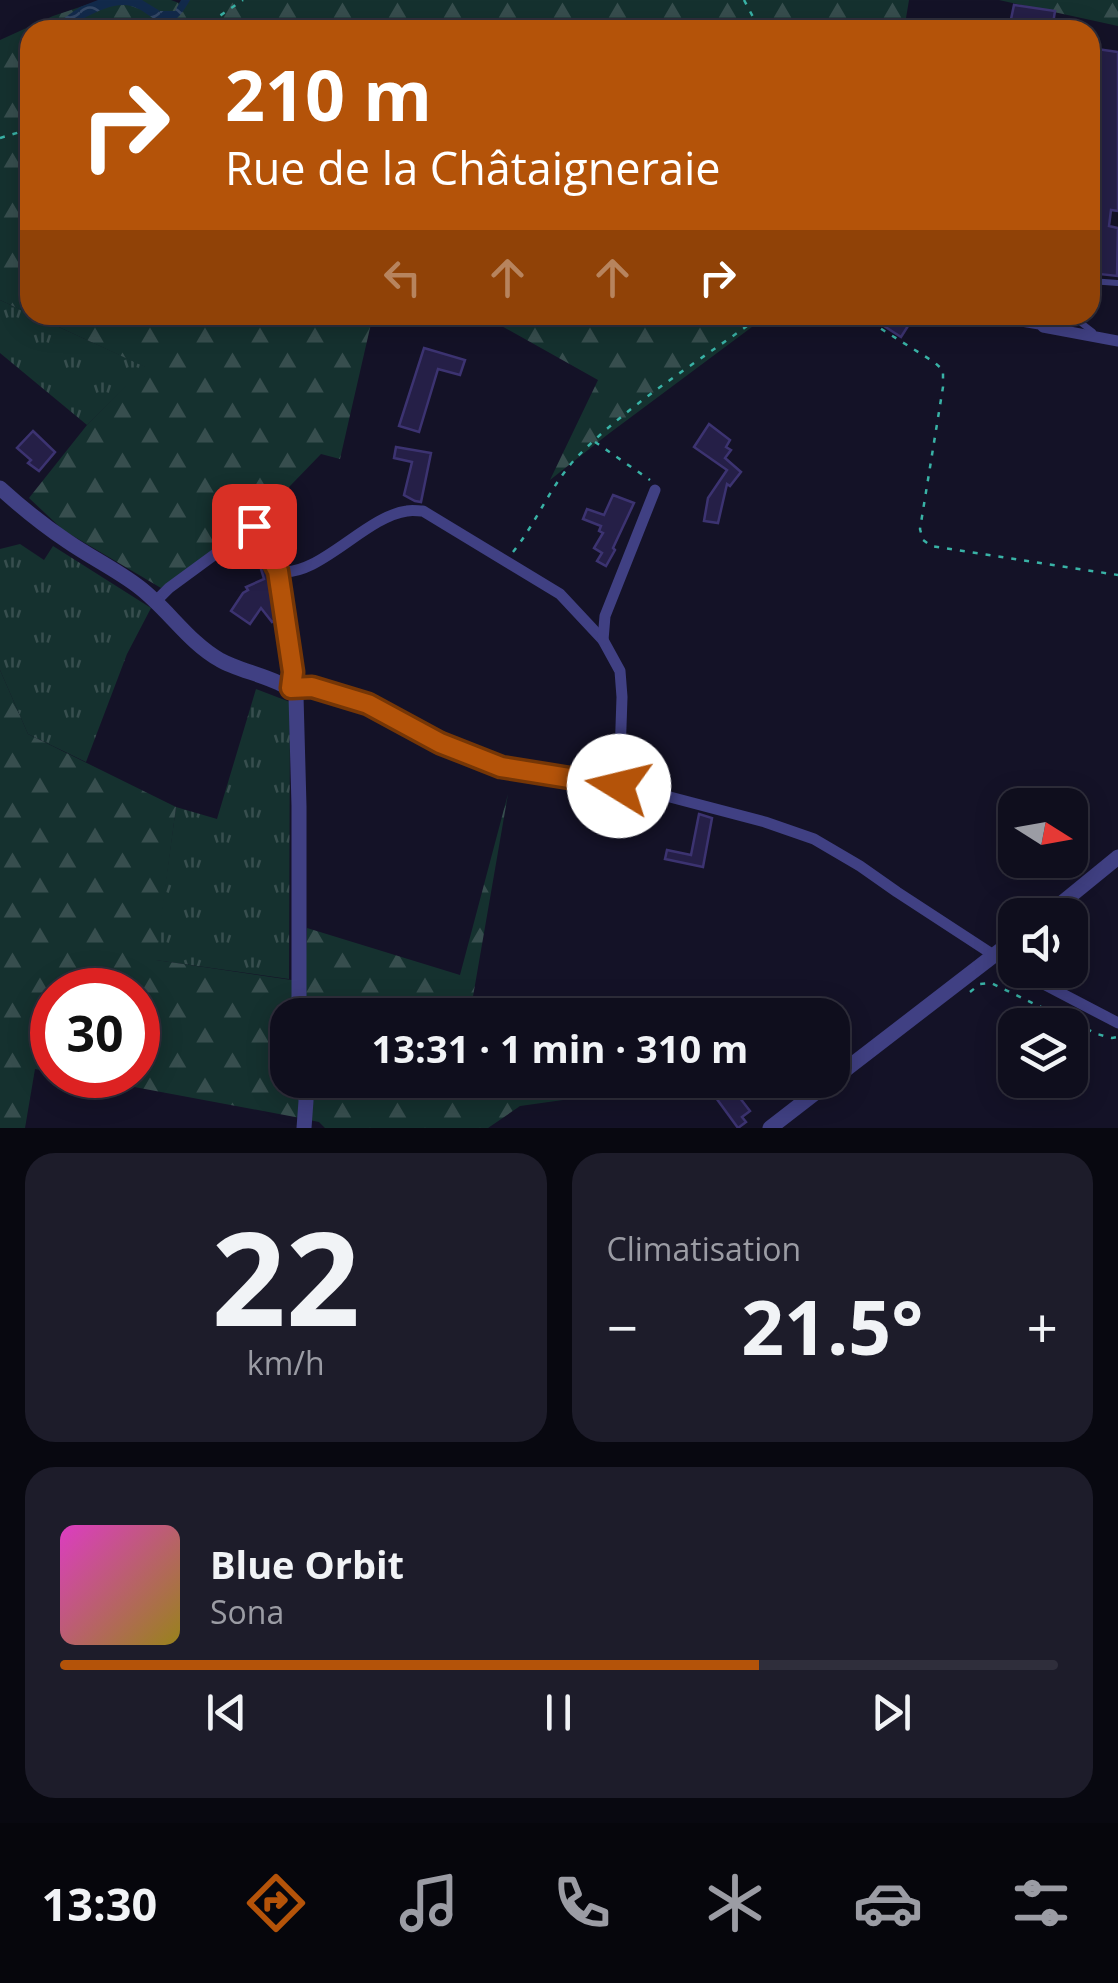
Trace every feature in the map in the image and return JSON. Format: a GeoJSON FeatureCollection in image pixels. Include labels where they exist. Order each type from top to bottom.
{"type":"FeatureCollection","features":[{"type":"Feature","properties":{"kind":"street"},"geometry":{"type":"LineString","coordinates":[[1043,327],[1118,340]]}},
{"type":"Feature","properties":{"kind":"street"},"geometry":{"type":"LineString","coordinates":[[0,488],[65,540],[137,585],[209,654],[232,667],[285,684],[296,696],[299,998]]}},
{"type":"Feature","properties":{"kind":"street"},"geometry":{"type":"LineString","coordinates":[[603,640],[605,616],[655,490]]}},
{"type":"Feature","properties":{"kind":"street"},"geometry":{"type":"LineString","coordinates":[[278,571],[289,573],[310,565],[388,517],[423,511],[560,594],[603,640],[620,671],[619,786]]}},
{"type":"Feature","properties":{"kind":"street"},"geometry":{"type":"LineString","coordinates":[[156,601],[168,588],[254,526],[278,571],[293,672],[291,688]]}},
{"type":"Feature","properties":{"kind":"street"},"geometry":{"type":"LineString","coordinates":[[291,688],[312,687],[368,704],[440,743],[501,767],[619,786],[765,822],[814,840],[860,866],[998,959]]}},
{"type":"Feature","properties":{"kind":"street"},"geometry":{"type":"LineString","coordinates":[[1068,898],[1118,857]]}},
{"type":"Feature","properties":{"kind":"street"},"geometry":{"type":"LineString","coordinates":[[850,1066],[998,953]]}},
{"type":"Feature","properties":{"kind":"street"},"geometry":{"type":"LineString","coordinates":[[1051,988],[1118,1023]]}},
{"type":"Feature","properties":{"kind":"street"},"geometry":{"type":"LineString","coordinates":[[304,1128],[306,1098]]}},
{"type":"Feature","properties":{"kind":"street"},"geometry":{"type":"LineString","coordinates":[[770,1128],[809,1098]]}},
{"type":"Feature","properties":{"kind":"lane"},"geometry":{"type":"LineString","coordinates":[[1031,325],[1043,327]]}},
{"type":"Feature","properties":{"kind":"lane"},"geometry":{"type":"LineString","coordinates":[[1083,325],[1118,340]]}},
{"type":"Feature","properties":{"kind":"path"},"geometry":{"type":"LineString","coordinates":[[214,20],[243,0]]}},
{"type":"Feature","properties":{"kind":"path"},"geometry":{"type":"LineString","coordinates":[[506,562],[562,475],[594,441],[616,420],[748,325]]}},
{"type":"Feature","properties":{"kind":"path"},"geometry":{"type":"LineString","coordinates":[[875,325],[943,370],[944,388],[920,529],[923,540],[931,546],[1118,575]]}},
{"type":"Feature","properties":{"kind":"path"},"geometry":{"type":"LineString","coordinates":[[594,441],[646,475],[655,490]]}},
{"type":"Feature","properties":{"kind":"path"},"geometry":{"type":"LineString","coordinates":[[966,995],[980,984],[992,983],[1098,1034],[1118,1037]]}},
{"type":"Feature","properties":{"kind":"green space"},"geometry":{"type":"Polygon","coordinates":[[[101,0],[909,0],[906,20],[44,20],[101,0]]]}},
{"type":"Feature","properties":{"kind":"green space"},"geometry":{"type":"Polygon","coordinates":[[[999,0],[1118,0],[1118,26],[999,0]]]}},
{"type":"Feature","properties":{"kind":"green space"},"geometry":{"type":"Polygon","coordinates":[[[20,31],[20,309],[0,300],[0,40],[20,31]]]}},
{"type":"Feature","properties":{"kind":"green space"},"geometry":{"type":"Polygon","coordinates":[[[0,300],[20,309],[20,325],[54,325],[146,367],[87,425],[0,353],[0,300]]]}},
{"type":"Feature","properties":{"kind":"green space"},"geometry":{"type":"Polygon","coordinates":[[[55,325],[371,325],[340,459],[321,454],[259,518],[161,588],[63,530],[29,498],[87,425],[145,367],[55,325]]]}},
{"type":"Feature","properties":{"kind":"green space"},"geometry":{"type":"Polygon","coordinates":[[[500,325],[755,325],[550,480],[598,380],[500,325]]]}},
{"type":"Feature","properties":{"kind":"green space"},"geometry":{"type":"Polygon","coordinates":[[[20,544],[44,560],[53,546],[151,608],[127,654],[86,762],[28,734],[0,670],[0,549],[20,544]]]}},
{"type":"Feature","properties":{"kind":"green space"},"geometry":{"type":"Polygon","coordinates":[[[0,670],[28,734],[176,807],[156,960],[305,982],[307,928],[460,975],[508,794],[473,998],[270,998],[270,1098],[577,1098],[520,1106],[488,1128],[325,1128],[319,1122],[160,1092],[160,968],[30,968],[30,1098],[25,1128],[0,1128],[0,670]]]}},
{"type":"Feature","properties":{"kind":"green space"},"geometry":{"type":"Polygon","coordinates":[[[256,689],[290,702],[289,979],[155,960],[176,807],[217,819],[256,689]]]}},
{"type":"Feature","properties":{"kind":"water"},"geometry":{"type":"Polygon","coordinates":[[[98,0],[142,0],[160,11],[175,11],[181,0],[190,0],[175,20],[156,20],[124,5],[79,20],[61,20],[98,0]]]}},
{"type":"Feature","properties":{"kind":"building"},"geometry":{"type":"Polygon","coordinates":[[[1014,5],[1055,11],[1054,20],[1011,20],[1014,5]]]}},
{"type":"Feature","properties":{"kind":"building"},"geometry":{"type":"Polygon","coordinates":[[[1100,49],[1118,52],[1118,211],[1111,210],[1109,226],[1118,228],[1117,276],[1100,274],[1100,49]]]}},
{"type":"Feature","properties":{"kind":"building"},"geometry":{"type":"Polygon","coordinates":[[[882,325],[909,325],[901,337],[882,325]]]}},
{"type":"Feature","properties":{"kind":"building"},"geometry":{"type":"Polygon","coordinates":[[[424,348],[465,360],[460,375],[438,369],[419,432],[399,426],[424,348]]]}},
{"type":"Feature","properties":{"kind":"building"},"geometry":{"type":"Polygon","coordinates":[[[709,424],[730,440],[726,447],[731,450],[725,458],[741,472],[730,486],[727,484],[718,523],[704,521],[708,498],[727,470],[694,447],[709,424]]]}},
{"type":"Feature","properties":{"kind":"building"},"geometry":{"type":"Polygon","coordinates":[[[33,431],[55,452],[39,471],[17,448],[33,431]]]}},
{"type":"Feature","properties":{"kind":"building"},"geometry":{"type":"Polygon","coordinates":[[[396,447],[431,453],[421,502],[404,495],[412,462],[394,458],[396,447]]]}},
{"type":"Feature","properties":{"kind":"building"},"geometry":{"type":"Polygon","coordinates":[[[613,495],[634,503],[606,566],[597,561],[602,553],[594,548],[603,533],[599,531],[601,526],[583,519],[587,509],[604,515],[613,495]]]}},
{"type":"Feature","properties":{"kind":"building"},"geometry":{"type":"Polygon","coordinates":[[[252,539],[270,574],[276,619],[272,622],[261,608],[250,624],[231,611],[248,590],[246,587],[264,579],[257,556],[251,559],[246,548],[226,562],[224,559],[252,539]]]}},
{"type":"Feature","properties":{"kind":"building"},"geometry":{"type":"Polygon","coordinates":[[[699,814],[712,818],[703,867],[665,859],[667,850],[691,855],[699,814]]]}},
{"type":"Feature","properties":{"kind":"building"},"geometry":{"type":"Polygon","coordinates":[[[716,1098],[740,1098],[750,1111],[742,1117],[746,1122],[738,1128],[716,1098]]]}},
{"type":"Feature","properties":{"kind":"route"},"geometry":{"type":"LineString","coordinates":[[254,526],[278,571],[294,680],[291,688],[312,687],[368,704],[440,743],[501,767],[619,786]]}}]}
